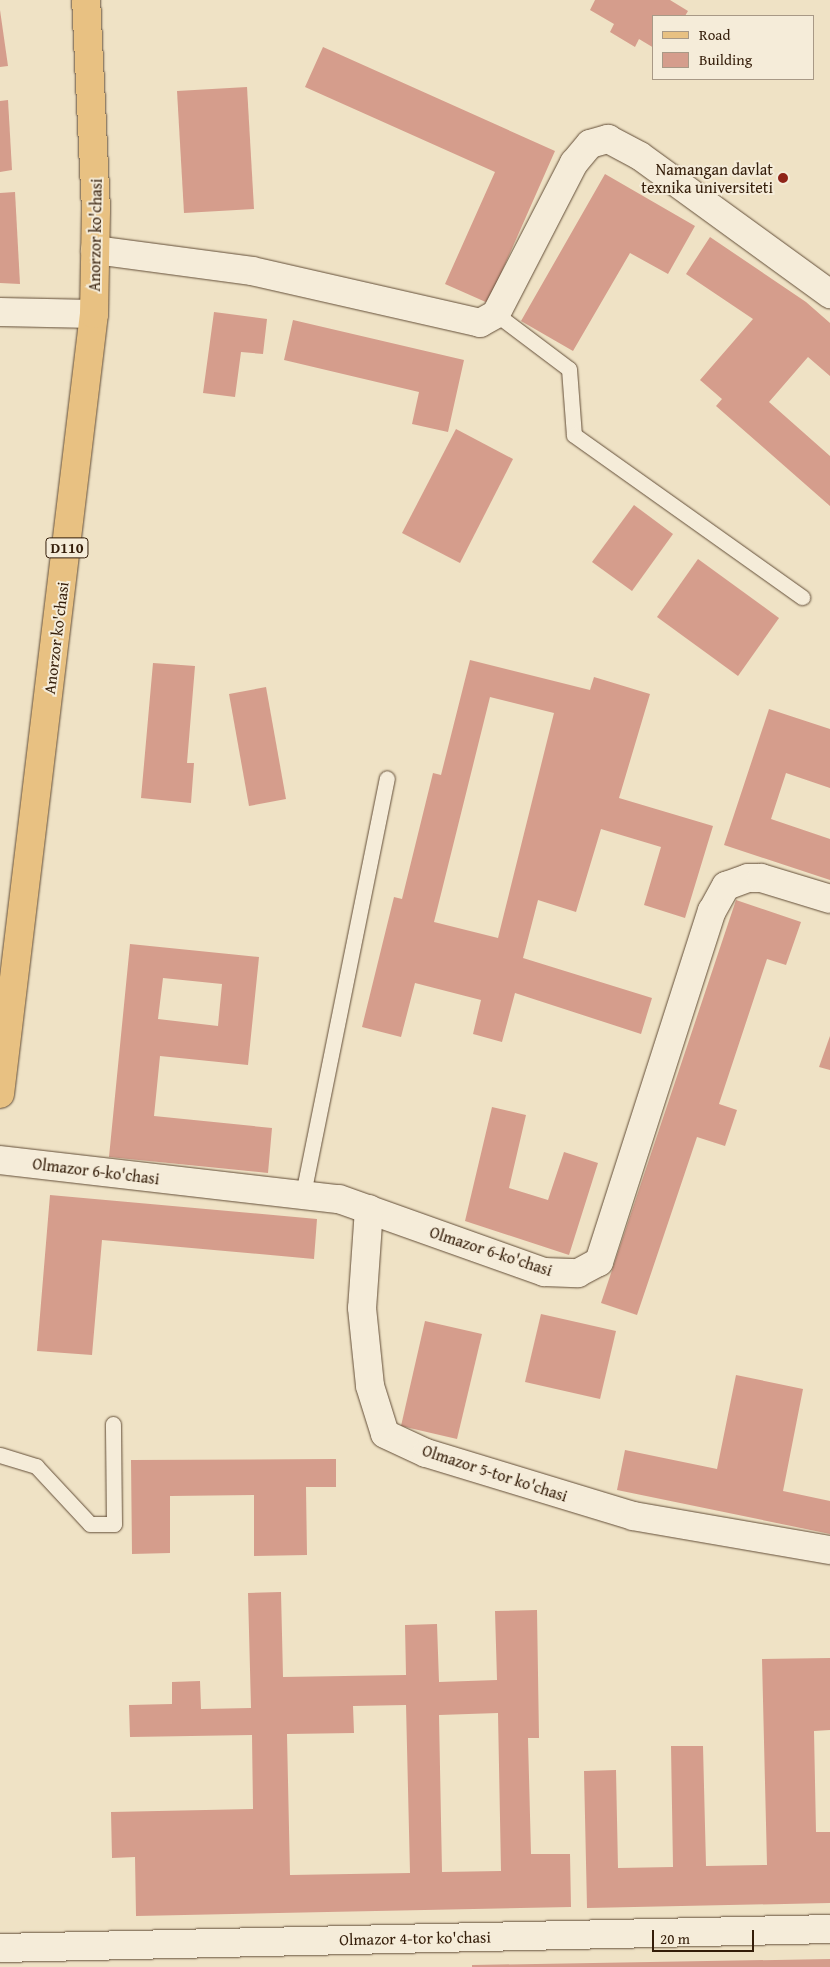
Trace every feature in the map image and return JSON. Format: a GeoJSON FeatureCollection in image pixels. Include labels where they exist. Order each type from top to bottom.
{"type":"FeatureCollection","features":[{"type":"Feature","properties":{"kind":"main road","name":"Anorzor ko'chasi"},"geometry":{"type":"LineString","coordinates":[[0,1094],[4,1006],[94,314],[94,107],[86,0]]}},
{"type":"Feature","properties":{"kind":"street"},"geometry":{"type":"LineString","coordinates":[[95,250],[252,271],[480,323],[496,314],[574,163],[590,144],[608,139],[640,156],[830,294]]}},
{"type":"Feature","properties":{"kind":"street"},"geometry":{"type":"LineString","coordinates":[[0,312],[94,314]]}},
{"type":"Feature","properties":{"kind":"street","name":"Olmazor 6-ko'chasi"},"geometry":{"type":"LineString","coordinates":[[0,1160],[339,1199],[544,1272],[561,1274],[590,1269],[599,1262],[712,911],[726,886],[748,878],[760,878],[830,899]]}},
{"type":"Feature","properties":{"kind":"street","name":"Olmazor 5-tor ko'chasi"},"geometry":{"type":"LineString","coordinates":[[369,1209],[362,1308],[370,1386],[385,1434],[426,1452],[633,1516],[830,1550]]}},
{"type":"Feature","properties":{"kind":"street","name":"Olmazor 4-tor ko'chasi"},"geometry":{"type":"LineString","coordinates":[[0,1948],[830,1929]]}},
{"type":"Feature","properties":{"kind":"lane"},"geometry":{"type":"LineString","coordinates":[[496,314],[569,369],[574,435],[802,597]]}},
{"type":"Feature","properties":{"kind":"lane"},"geometry":{"type":"LineString","coordinates":[[303,1194],[387,778]]}},
{"type":"Feature","properties":{"kind":"lane"},"geometry":{"type":"LineString","coordinates":[[0,1455],[36,1466],[90,1524],[114,1524],[113,1424]]}},
{"type":"Feature","properties":{"kind":"building"},"geometry":{"type":"Polygon","coordinates":[[[595,0],[670,0],[688,11],[686,15],[652,15],[652,47],[639,39],[635,47],[610,32],[614,24],[590,10],[595,0]]]}},
{"type":"Feature","properties":{"kind":"building"},"geometry":{"type":"Polygon","coordinates":[[[0,10],[8,66],[0,67],[0,10]]]}},
{"type":"Feature","properties":{"kind":"building"},"geometry":{"type":"Polygon","coordinates":[[[323,47],[555,151],[488,303],[445,284],[495,172],[305,87],[323,47]]]}},
{"type":"Feature","properties":{"kind":"building"},"geometry":{"type":"Polygon","coordinates":[[[247,87],[254,209],[184,213],[177,91],[247,87]]]}},
{"type":"Feature","properties":{"kind":"building"},"geometry":{"type":"Polygon","coordinates":[[[8,100],[12,170],[0,172],[0,101],[8,100]]]}},
{"type":"Feature","properties":{"kind":"building"},"geometry":{"type":"Polygon","coordinates":[[[605,174],[695,226],[668,274],[630,253],[573,351],[521,321],[605,174]]]}},
{"type":"Feature","properties":{"kind":"building"},"geometry":{"type":"Polygon","coordinates":[[[15,192],[20,284],[0,283],[0,193],[15,192]]]}},
{"type":"Feature","properties":{"kind":"building"},"geometry":{"type":"Polygon","coordinates":[[[710,237],[806,302],[830,323],[830,376],[808,357],[769,402],[830,456],[830,506],[716,406],[722,399],[700,380],[753,319],[686,274],[710,237]]]}},
{"type":"Feature","properties":{"kind":"building"},"geometry":{"type":"Polygon","coordinates":[[[214,312],[267,319],[263,354],[241,352],[235,397],[203,393],[214,312]]]}},
{"type":"Feature","properties":{"kind":"building"},"geometry":{"type":"Polygon","coordinates":[[[293,320],[464,360],[448,432],[412,424],[419,392],[284,360],[293,320]]]}},
{"type":"Feature","properties":{"kind":"building"},"geometry":{"type":"Polygon","coordinates":[[[456,429],[513,459],[460,563],[402,533],[456,429]]]}},
{"type":"Feature","properties":{"kind":"building"},"geometry":{"type":"Polygon","coordinates":[[[634,505],[673,534],[632,591],[592,562],[634,505]]]}},
{"type":"Feature","properties":{"kind":"building"},"geometry":{"type":"Polygon","coordinates":[[[698,559],[779,618],[738,676],[657,617],[698,559]]]}},
{"type":"Feature","properties":{"kind":"building"},"geometry":{"type":"Polygon","coordinates":[[[470,660],[590,690],[594,677],[650,694],[619,798],[713,826],[685,918],[644,905],[661,847],[601,829],[576,912],[538,900],[523,958],[652,998],[641,1034],[515,993],[502,1042],[473,1034],[481,1000],[415,983],[401,1037],[362,1027],[394,897],[402,899],[433,773],[441,775],[470,660]],[[490,697],[434,922],[498,938],[554,713],[490,697]]]}},
{"type":"Feature","properties":{"kind":"building"},"geometry":{"type":"Polygon","coordinates":[[[153,663],[195,666],[187,763],[194,763],[191,803],[141,798],[153,663]]]}},
{"type":"Feature","properties":{"kind":"building"},"geometry":{"type":"Polygon","coordinates":[[[266,687],[286,799],[249,806],[229,694],[266,687]]]}},
{"type":"Feature","properties":{"kind":"building"},"geometry":{"type":"Polygon","coordinates":[[[769,709],[830,729],[830,788],[786,773],[771,819],[830,839],[830,880],[724,845],[769,709]]]}},
{"type":"Feature","properties":{"kind":"building"},"geometry":{"type":"Polygon","coordinates":[[[736,900],[801,922],[786,965],[767,959],[719,1104],[737,1110],[725,1146],[697,1137],[637,1315],[601,1303],[736,900]]]}},
{"type":"Feature","properties":{"kind":"building"},"geometry":{"type":"Polygon","coordinates":[[[130,944],[259,957],[248,1065],[160,1056],[154,1116],[272,1128],[268,1173],[109,1157],[130,944]],[[163,978],[158,1019],[218,1026],[222,984],[163,978]]]}},
{"type":"Feature","properties":{"kind":"building"},"geometry":{"type":"Polygon","coordinates":[[[830,1036],[830,1070],[819,1067],[830,1036]]]}},
{"type":"Feature","properties":{"kind":"building"},"geometry":{"type":"Polygon","coordinates":[[[492,1107],[526,1115],[509,1188],[548,1200],[564,1152],[598,1163],[569,1255],[465,1221],[492,1107]]]}},
{"type":"Feature","properties":{"kind":"building"},"geometry":{"type":"Polygon","coordinates":[[[50,1195],[317,1219],[314,1259],[102,1240],[92,1355],[37,1351],[50,1195]]]}},
{"type":"Feature","properties":{"kind":"building"},"geometry":{"type":"Polygon","coordinates":[[[541,1314],[616,1331],[600,1399],[525,1382],[541,1314]]]}},
{"type":"Feature","properties":{"kind":"building"},"geometry":{"type":"Polygon","coordinates":[[[425,1321],[482,1334],[457,1439],[401,1426],[425,1321]]]}},
{"type":"Feature","properties":{"kind":"building"},"geometry":{"type":"Polygon","coordinates":[[[736,1375],[803,1389],[783,1491],[830,1501],[830,1534],[617,1490],[625,1450],[717,1469],[736,1375]]]}},
{"type":"Feature","properties":{"kind":"building"},"geometry":{"type":"Polygon","coordinates":[[[336,1459],[336,1487],[306,1487],[307,1555],[254,1556],[254,1495],[170,1496],[170,1553],[132,1554],[131,1460],[336,1459]]]}},
{"type":"Feature","properties":{"kind":"building"},"geometry":{"type":"Polygon","coordinates":[[[281,1592],[283,1677],[406,1675],[405,1625],[437,1624],[439,1682],[497,1680],[495,1611],[537,1610],[539,1738],[528,1738],[531,1854],[570,1854],[571,1907],[136,1916],[135,1857],[112,1858],[111,1812],[253,1809],[252,1735],[130,1737],[129,1705],[172,1704],[172,1682],[200,1681],[201,1709],[251,1708],[248,1593],[281,1592]],[[406,1705],[353,1706],[354,1733],[287,1734],[290,1875],[410,1873],[406,1705]],[[498,1713],[439,1715],[442,1872],[501,1871],[498,1713]]]}},
{"type":"Feature","properties":{"kind":"building"},"geometry":{"type":"Polygon","coordinates":[[[830,1658],[830,1730],[814,1731],[816,1832],[830,1832],[830,1903],[587,1908],[584,1771],[616,1770],[618,1868],[673,1867],[671,1746],[703,1746],[706,1866],[767,1865],[762,1659],[830,1658]]]}},
{"type":"Feature","properties":{"kind":"building"},"geometry":{"type":"Polygon","coordinates":[[[830,1959],[830,1967],[472,1967],[472,1965],[830,1959]]]}},
{"type":"Feature","properties":{"kind":"place","name":"Namangan davlat texnika universiteti"},"geometry":{"type":"Point","coordinates":[783,178]}}]}
